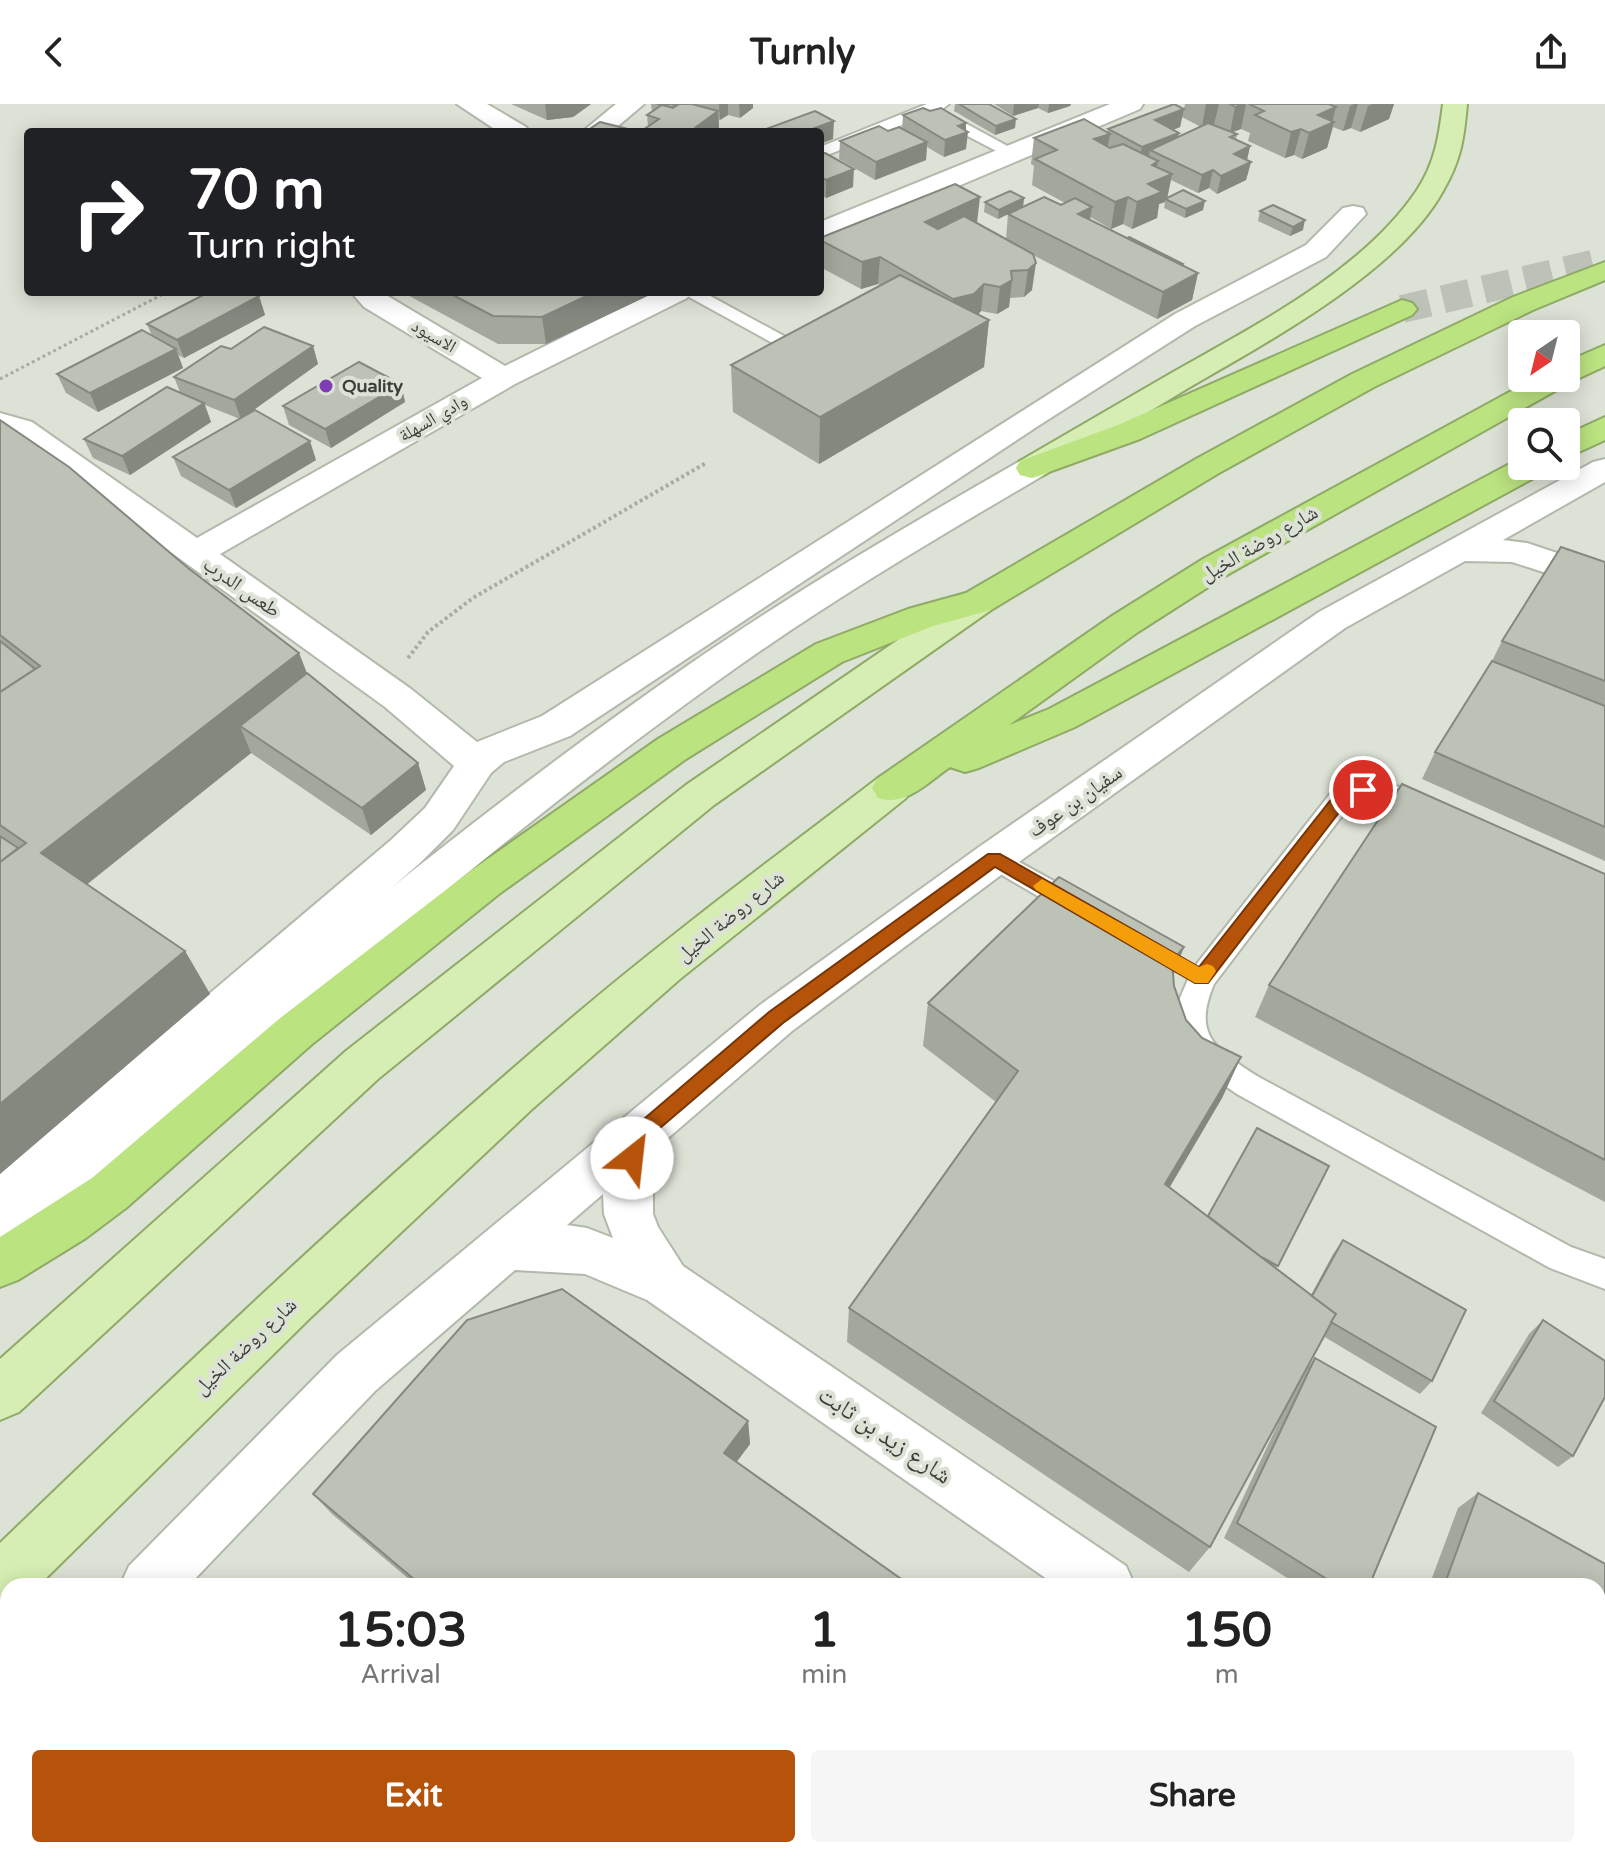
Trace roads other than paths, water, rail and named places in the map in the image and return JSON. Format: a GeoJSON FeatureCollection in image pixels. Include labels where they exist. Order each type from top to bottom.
{"type":"FeatureCollection","features":[{"type":"Feature","properties":{"kind":"highway"},"geometry":{"type":"LineString","coordinates":[[0,1264],[69,1222],[109,1193],[295,1032],[484,883],[672,749],[829,653],[921,617],[978,602],[1315,405],[1475,326],[1605,270]]}},
{"type":"Feature","properties":{"kind":"highway"},"geometry":{"type":"LineString","coordinates":[[1032,468],[1129,432],[1402,309]]}},
{"type":"Feature","properties":{"kind":"highway"},"geometry":{"type":"LineString","coordinates":[[1580,367],[1605,354]]}},
{"type":"Feature","properties":{"kind":"highway","name":"شارع روضة الخيل"},"geometry":{"type":"LineString","coordinates":[[892,788],[1125,624],[1215,567],[1533,392]]}},
{"type":"Feature","properties":{"kind":"highway"},"geometry":{"type":"LineString","coordinates":[[1580,440],[1605,427]]}},
{"type":"Feature","properties":{"kind":"highway"},"geometry":{"type":"LineString","coordinates":[[892,788],[1062,718],[1536,484]]}},
{"type":"Feature","properties":{"kind":"main road"},"geometry":{"type":"LineString","coordinates":[[1032,468],[1264,332],[1337,285],[1387,241],[1420,206],[1447,159],[1456,116],[1455,104]]}},
{"type":"Feature","properties":{"kind":"main road"},"geometry":{"type":"LineString","coordinates":[[0,1394],[362,1065],[700,795],[978,602]]}},
{"type":"Feature","properties":{"kind":"main road","name":"شارع روضة الخيل"},"geometry":{"type":"LineString","coordinates":[[5,1578],[171,1415],[416,1185],[580,1038],[741,905],[892,788]]}},
{"type":"Feature","properties":{"kind":"street"},"geometry":{"type":"LineString","coordinates":[[469,104],[510,128]]}},
{"type":"Feature","properties":{"kind":"street"},"geometry":{"type":"LineString","coordinates":[[600,128],[632,104]]}},
{"type":"Feature","properties":{"kind":"street"},"geometry":{"type":"LineString","coordinates":[[824,229],[1131,104]]}},
{"type":"Feature","properties":{"kind":"street"},"geometry":{"type":"LineString","coordinates":[[0,1201],[406,851],[439,819],[477,763],[490,752],[556,726],[1027,419],[1198,313],[1316,251],[1353,214]]}},
{"type":"Feature","properties":{"kind":"street","name":"الاسيود"},"geometry":{"type":"LineString","coordinates":[[369,296],[504,378]]}},
{"type":"Feature","properties":{"kind":"street","name":"وادي السهلة"},"geometry":{"type":"LineString","coordinates":[[194,554],[504,378],[669,296]]}},
{"type":"Feature","properties":{"kind":"street","name":"طعس الدرب"},"geometry":{"type":"LineString","coordinates":[[0,422],[21,429],[398,698],[477,763]]}},
{"type":"Feature","properties":{"kind":"street"},"geometry":{"type":"LineString","coordinates":[[0,1254],[299,985],[444,866],[577,764],[817,597],[1032,468]]}},
{"type":"Feature","properties":{"kind":"street","name":"سفيان بن عوف"},"geometry":{"type":"LineString","coordinates":[[507,1247],[776,1018],[994,858],[1332,620],[1456,550],[1536,484],[1605,469]]}},
{"type":"Feature","properties":{"kind":"street"},"geometry":{"type":"LineString","coordinates":[[1536,484],[1544,535],[1572,569]]}},
{"type":"Feature","properties":{"kind":"street"},"geometry":{"type":"LineString","coordinates":[[1456,550],[1515,551],[1605,581]]}},
{"type":"Feature","properties":{"kind":"street","name":"شارع زيد بن ثابت"},"geometry":{"type":"LineString","coordinates":[[638,1136],[626,1181],[626,1212],[636,1239],[665,1283]]}},
{"type":"Feature","properties":{"kind":"street"},"geometry":{"type":"LineString","coordinates":[[157,1578],[356,1373],[507,1247]]}},
{"type":"Feature","properties":{"kind":"street","name":"شارع زيد بن ثابت"},"geometry":{"type":"LineString","coordinates":[[507,1247],[559,1247],[587,1251],[665,1283],[1094,1578]]}},
{"type":"Feature","properties":{"kind":"lane"},"geometry":{"type":"LineString","coordinates":[[824,151],[934,106],[1014,154]]}},
{"type":"Feature","properties":{"kind":"lane"},"geometry":{"type":"LineString","coordinates":[[697,296],[796,348]]}},
{"type":"Feature","properties":{"kind":"lane"},"geometry":{"type":"LineString","coordinates":[[1452,820],[1396,795],[1363,790],[1339,801],[1202,978],[1189,1004],[1188,1023],[1198,1046],[1221,1068],[1561,1258],[1605,1274]]}},
{"type":"Feature","properties":{"kind":"lane"},"geometry":{"type":"LineString","coordinates":[[994,858],[1105,922]]}},
{"type":"Feature","properties":{"kind":"lane"},"geometry":{"type":"LineString","coordinates":[[1174,962],[1202,978]]}},
{"type":"Feature","properties":{"kind":"tunnel"},"geometry":{"type":"LineString","coordinates":[[1402,309],[1605,261]]}},
{"type":"Feature","properties":{"kind":"place","name":"Quality"},"geometry":{"type":"Point","coordinates":[326,386]}}]}
